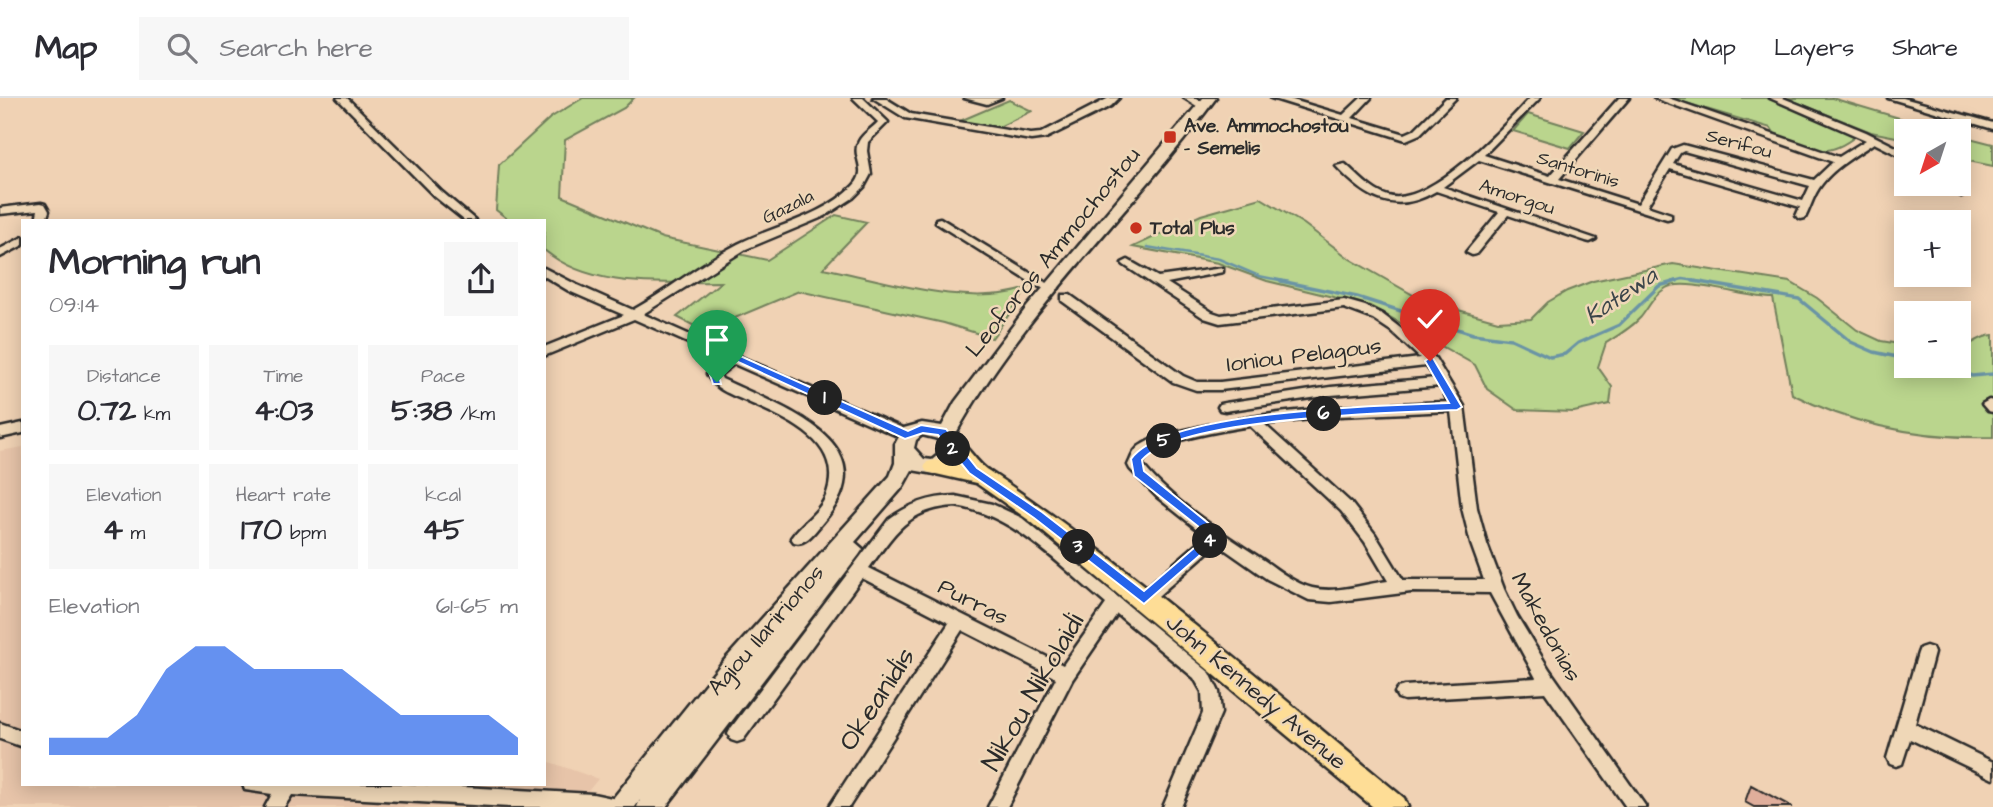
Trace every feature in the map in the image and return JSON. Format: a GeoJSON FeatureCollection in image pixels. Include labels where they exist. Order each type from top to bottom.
{"type":"FeatureCollection","features":[{"type":"Feature","properties":{"kind":"main road","name":"Leoforos Ammochostou"},"geometry":{"type":"LineString","coordinates":[[912,439],[962,406],[1060,293],[1207,102]]}},
{"type":"Feature","properties":{"kind":"main road","name":"Leoforos Ammochostou"},"geometry":{"type":"LineString","coordinates":[[948,439],[962,406]]}},
{"type":"Feature","properties":{"kind":"main road"},"geometry":{"type":"LineString","coordinates":[[933,429],[948,439],[947,458],[932,467],[913,463],[912,439],[933,429]]}},
{"type":"Feature","properties":{"kind":"main road","name":"Agiou Ilaririonos"},"geometry":{"type":"LineString","coordinates":[[619,807],[729,671],[893,485],[904,468],[912,439]]}},
{"type":"Feature","properties":{"kind":"main road","name":"John Kennedy Avenue"},"geometry":{"type":"LineString","coordinates":[[948,439],[964,464],[1038,515],[1144,598],[1394,807]]}},
{"type":"Feature","properties":{"kind":"main road","name":"Agiou Ilaririonos"},"geometry":{"type":"LineString","coordinates":[[650,807],[887,502],[910,479],[932,467]]}},
{"type":"Feature","properties":{"kind":"main road","name":"John Kennedy Avenue"},"geometry":{"type":"LineString","coordinates":[[932,467],[982,478]]}},
{"type":"Feature","properties":{"kind":"street"},"geometry":{"type":"LineString","coordinates":[[342,98],[438,194],[469,219]]}},
{"type":"Feature","properties":{"kind":"street","name":"Gazala"},"geometry":{"type":"LineString","coordinates":[[636,314],[684,285],[709,265],[805,220],[858,188],[868,168],[862,147],[864,140],[883,122],[858,98]]}},
{"type":"Feature","properties":{"kind":"street"},"geometry":{"type":"LineString","coordinates":[[878,98],[908,116],[1031,137],[1043,135],[1114,98]]}},
{"type":"Feature","properties":{"kind":"street"},"geometry":{"type":"LineString","coordinates":[[969,98],[988,102],[997,98]]}},
{"type":"Feature","properties":{"kind":"street"},"geometry":{"type":"LineString","coordinates":[[1189,98],[1207,102]]}},
{"type":"Feature","properties":{"kind":"street"},"geometry":{"type":"LineString","coordinates":[[1276,98],[1406,136],[1417,132],[1451,98]]}},
{"type":"Feature","properties":{"kind":"street"},"geometry":{"type":"LineString","coordinates":[[1346,118],[1366,98]]}},
{"type":"Feature","properties":{"kind":"street"},"geometry":{"type":"LineString","coordinates":[[1341,166],[1381,197],[1403,200],[1434,187],[1479,157],[1535,98]]}},
{"type":"Feature","properties":{"kind":"street"},"geometry":{"type":"LineString","coordinates":[[1552,180],[1624,98]]}},
{"type":"Feature","properties":{"kind":"street"},"geometry":{"type":"LineString","coordinates":[[1660,98],[1840,161]]}},
{"type":"Feature","properties":{"kind":"street"},"geometry":{"type":"LineString","coordinates":[[1775,98],[1894,150]]}},
{"type":"Feature","properties":{"kind":"street"},"geometry":{"type":"LineString","coordinates":[[1893,98],[1993,126]]}},
{"type":"Feature","properties":{"kind":"street"},"geometry":{"type":"LineString","coordinates":[[1801,216],[1816,184],[1840,161],[1874,139]]}},
{"type":"Feature","properties":{"kind":"street","name":"Serifou"},"geometry":{"type":"LineString","coordinates":[[1641,208],[1676,151],[1686,148],[1816,184]]}},
{"type":"Feature","properties":{"kind":"street","name":"Santorinis"},"geometry":{"type":"LineString","coordinates":[[1479,157],[1667,216]]}},
{"type":"Feature","properties":{"kind":"street"},"geometry":{"type":"LineString","coordinates":[[1667,165],[1807,206]]}},
{"type":"Feature","properties":{"kind":"street","name":"Amorgou"},"geometry":{"type":"LineString","coordinates":[[1434,187],[1590,239]]}},
{"type":"Feature","properties":{"kind":"street"},"geometry":{"type":"LineString","coordinates":[[0,211],[41,206],[44,211],[41,219]]}},
{"type":"Feature","properties":{"kind":"street"},"geometry":{"type":"LineString","coordinates":[[1472,252],[1506,211]]}},
{"type":"Feature","properties":{"kind":"street"},"geometry":{"type":"LineString","coordinates":[[940,221],[1039,283],[1060,293]]}},
{"type":"Feature","properties":{"kind":"street"},"geometry":{"type":"LineString","coordinates":[[0,254],[21,241]]}},
{"type":"Feature","properties":{"kind":"street","name":"Makedonias"},"geometry":{"type":"LineString","coordinates":[[1128,263],[1208,316],[1225,320],[1334,305],[1353,305],[1388,321],[1430,361],[1457,407],[1470,507],[1495,587],[1524,644],[1637,807]]}},
{"type":"Feature","properties":{"kind":"street"},"geometry":{"type":"LineString","coordinates":[[1157,281],[1219,271]]}},
{"type":"Feature","properties":{"kind":"street"},"geometry":{"type":"LineString","coordinates":[[546,272],[573,288],[736,357],[912,439]]}},
{"type":"Feature","properties":{"kind":"street","name":"Ioniou Pelagous"},"geometry":{"type":"LineString","coordinates":[[1060,293],[1184,382],[1196,386],[1220,386],[1430,361]]}},
{"type":"Feature","properties":{"kind":"street"},"geometry":{"type":"LineString","coordinates":[[546,351],[636,314]]}},
{"type":"Feature","properties":{"kind":"street"},"geometry":{"type":"LineString","coordinates":[[736,357],[713,374],[717,382],[814,431],[830,447],[834,456],[838,470],[833,496],[799,538]]}},
{"type":"Feature","properties":{"kind":"street"},"geometry":{"type":"LineString","coordinates":[[1225,407],[1331,391],[1442,382]]}},
{"type":"Feature","properties":{"kind":"street"},"geometry":{"type":"LineString","coordinates":[[1457,407],[1369,410],[1253,421],[1179,436],[1146,448],[1137,459],[1138,473],[1217,535],[1295,588],[1311,594],[1399,586],[1495,587]]}},
{"type":"Feature","properties":{"kind":"street"},"geometry":{"type":"LineString","coordinates":[[1253,421],[1346,507],[1370,538],[1399,586]]}},
{"type":"Feature","properties":{"kind":"street"},"geometry":{"type":"LineString","coordinates":[[0,433],[21,428]]}},
{"type":"Feature","properties":{"kind":"street"},"geometry":{"type":"LineString","coordinates":[[737,734],[887,531],[911,510],[942,501],[964,501],[992,508],[1017,522],[1200,673],[1212,692],[1209,720],[1172,807]]}},
{"type":"Feature","properties":{"kind":"street"},"geometry":{"type":"LineString","coordinates":[[1144,598],[1217,535]]}},
{"type":"Feature","properties":{"kind":"street","name":"Purras"},"geometry":{"type":"LineString","coordinates":[[858,569],[1066,675]]}},
{"type":"Feature","properties":{"kind":"street","name":"Nikou Nikolaidi"},"geometry":{"type":"LineString","coordinates":[[997,807],[1066,675],[1115,604]]}},
{"type":"Feature","properties":{"kind":"street","name":"Okeanidis"},"geometry":{"type":"LineString","coordinates":[[838,807],[960,620]]}},
{"type":"Feature","properties":{"kind":"street"},"geometry":{"type":"LineString","coordinates":[[1896,758],[1926,653]]}},
{"type":"Feature","properties":{"kind":"street"},"geometry":{"type":"LineString","coordinates":[[1404,693],[1550,684]]}},
{"type":"Feature","properties":{"kind":"street"},"geometry":{"type":"LineString","coordinates":[[1904,727],[1993,771]]}},
{"type":"Feature","properties":{"kind":"street"},"geometry":{"type":"LineString","coordinates":[[0,731],[21,738]]}},
{"type":"Feature","properties":{"kind":"street"},"geometry":{"type":"LineString","coordinates":[[274,807],[287,786],[593,803],[619,807]]}},
{"type":"Feature","properties":{"kind":"shaded area"},"geometry":{"type":"Polygon","coordinates":[[[21,447],[21,786],[546,786],[546,761],[598,779],[575,807],[0,807],[0,451],[21,447]]]}},
{"type":"Feature","properties":{"kind":"green space"},"geometry":{"type":"Polygon","coordinates":[[[583,98],[634,98],[624,108],[565,140],[562,196],[662,238],[767,260],[836,215],[867,222],[823,268],[953,294],[1004,294],[1028,288],[992,338],[944,323],[799,291],[704,331],[677,317],[721,282],[629,281],[584,272],[563,263],[546,251],[546,219],[508,219],[496,210],[499,165],[550,118],[583,98]]]}},
{"type":"Feature","properties":{"kind":"green space"},"geometry":{"type":"Polygon","coordinates":[[[1669,98],[1767,98],[1856,136],[1834,148],[1816,150],[1775,134],[1771,128],[1669,98]]]}},
{"type":"Feature","properties":{"kind":"green space"},"geometry":{"type":"Polygon","coordinates":[[[1786,98],[1832,98],[1903,119],[1894,119],[1894,137],[1871,132],[1786,98]]]}},
{"type":"Feature","properties":{"kind":"green space"},"geometry":{"type":"Polygon","coordinates":[[[1009,100],[1032,111],[997,128],[960,121],[1009,100]]]}},
{"type":"Feature","properties":{"kind":"green space"},"geometry":{"type":"Polygon","coordinates":[[[1528,114],[1584,131],[1570,148],[1513,131],[1528,114]]]}},
{"type":"Feature","properties":{"kind":"green space"},"geometry":{"type":"Polygon","coordinates":[[[1971,138],[1993,144],[1993,166],[1971,162],[1971,138]]]}},
{"type":"Feature","properties":{"kind":"green space"},"geometry":{"type":"Polygon","coordinates":[[[1261,198],[1304,224],[1350,259],[1422,300],[1498,321],[1531,319],[1548,302],[1593,281],[1673,264],[1790,282],[1817,298],[1857,330],[1881,341],[1894,343],[1894,378],[1971,378],[1971,344],[1993,335],[1993,437],[1940,436],[1890,428],[1840,414],[1792,394],[1773,298],[1687,285],[1666,288],[1637,321],[1606,343],[1598,367],[1612,387],[1610,404],[1574,412],[1517,410],[1487,389],[1475,365],[1370,306],[1267,281],[1218,263],[1133,247],[1201,215],[1261,198]]]}},
{"type":"Feature","properties":{"kind":"building"},"geometry":{"type":"Polygon","coordinates":[[[1751,785],[1792,807],[1754,807],[1745,802],[1751,785]]]}},
{"type":"Feature","properties":{"kind":"waterway","name":"Katewa"},"geometry":{"type":"LineString","coordinates":[[1147,247],[1219,259],[1259,276],[1289,282]]}},
{"type":"Feature","properties":{"kind":"waterway","name":"Katewa"},"geometry":{"type":"LineString","coordinates":[[1671,282],[1683,279],[1703,282]]}},
{"type":"Feature","properties":{"kind":"waterway","name":"Katewa"},"geometry":{"type":"LineString","coordinates":[[1281,281],[1357,297],[1473,334],[1511,339],[1550,357],[1565,354],[1578,343],[1619,325],[1659,286],[1677,281]]}},
{"type":"Feature","properties":{"kind":"waterway","name":"Katewa"},"geometry":{"type":"LineString","coordinates":[[1693,281],[1799,299],[1851,342],[1874,352],[1894,356]]}},
{"type":"Feature","properties":{"kind":"waterway","name":"Katewa"},"geometry":{"type":"LineString","coordinates":[[1971,376],[1993,374]]}},
{"type":"Feature","properties":{"kind":"place","name":"Ave. Ammochostou - Semelis"},"geometry":{"type":"Point","coordinates":[1170,137]}},
{"type":"Feature","properties":{"kind":"place","name":"Total Plus"},"geometry":{"type":"Point","coordinates":[1136,228]}},
{"type":"Feature","properties":{"kind":"route"},"geometry":{"type":"LineString","coordinates":[[717,382],[713,378],[716,370],[736,357],[909,436],[921,429],[942,432],[964,464],[1038,515],[1144,598],[1217,535],[1145,481],[1135,465],[1141,452],[1149,446],[1179,436],[1253,421],[1369,410],[1457,407],[1430,361]]}}]}
